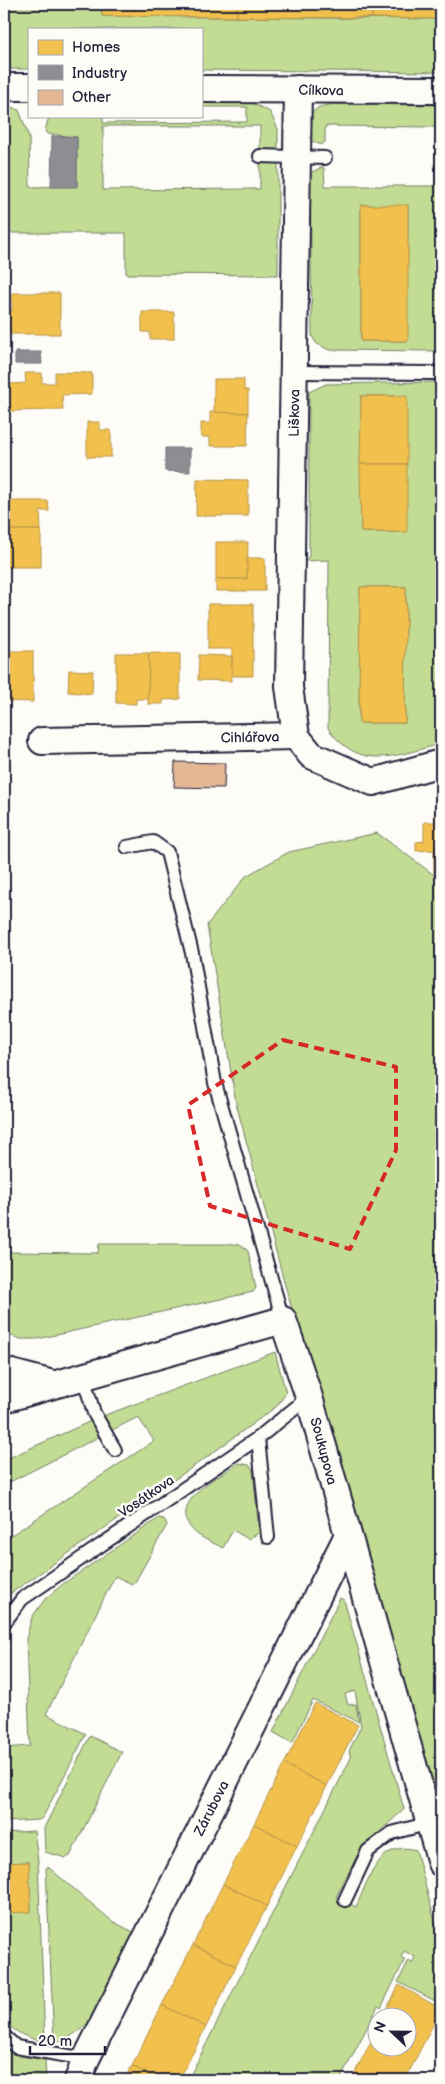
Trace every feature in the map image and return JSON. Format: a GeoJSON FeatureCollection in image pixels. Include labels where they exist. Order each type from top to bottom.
{"type":"FeatureCollection","features":[{"type":"Feature","properties":{"kind":"street"},"geometry":{"type":"LineString","coordinates":[[4,87],[28,87]]}},
{"type":"Feature","properties":{"kind":"street","name":"Cílkova"},"geometry":{"type":"LineString","coordinates":[[202,88],[441,90]]}},
{"type":"Feature","properties":{"kind":"street","name":"Liškova"},"geometry":{"type":"LineString","coordinates":[[296,736],[289,687],[298,89]]}},
{"type":"Feature","properties":{"kind":"street","name":"Cihlářova"},"geometry":{"type":"LineString","coordinates":[[42,741],[296,736],[311,755],[373,782],[441,763]]}},
{"type":"Feature","properties":{"kind":"street"},"geometry":{"type":"LineString","coordinates":[[4,1399],[283,1320]]}},
{"type":"Feature","properties":{"kind":"street","name":"Soukupova"},"geometry":{"type":"LineString","coordinates":[[283,1320],[309,1397],[347,1537],[441,1863]]}},
{"type":"Feature","properties":{"kind":"street"},"geometry":{"type":"LineString","coordinates":[[4,1372],[54,1384]]}},
{"type":"Feature","properties":{"kind":"street","name":"Zárubova"},"geometry":{"type":"LineString","coordinates":[[82,2070],[347,1537]]}},
{"type":"Feature","properties":{"kind":"lane"},"geometry":{"type":"LineString","coordinates":[[260,156],[325,158]]}},
{"type":"Feature","properties":{"kind":"lane"},"geometry":{"type":"LineString","coordinates":[[295,372],[434,372]]}},
{"type":"Feature","properties":{"kind":"lane"},"geometry":{"type":"LineString","coordinates":[[127,847],[153,842],[166,852],[192,953],[215,1083],[283,1320]]}},
{"type":"Feature","properties":{"kind":"lane"},"geometry":{"type":"LineString","coordinates":[[83,1376],[94,1414],[115,1450]]}},
{"type":"Feature","properties":{"kind":"lane","name":"Vosátkova"},"geometry":{"type":"LineString","coordinates":[[4,1623],[22,1599],[258,1438],[309,1397]]}},
{"type":"Feature","properties":{"kind":"lane"},"geometry":{"type":"LineString","coordinates":[[258,1438],[268,1537]]}},
{"type":"Feature","properties":{"kind":"lane"},"geometry":{"type":"LineString","coordinates":[[345,1900],[368,1852],[392,1833],[430,1823]]}},
{"type":"Feature","properties":{"kind":"lane"},"geometry":{"type":"LineString","coordinates":[[4,2036],[16,2046],[82,2070]]}},
{"type":"Feature","properties":{"kind":"highlighted area"},"geometry":{"type":"Polygon","coordinates":[[[283,1040],[396,1067],[396,1150],[350,1249],[210,1206],[188,1105],[283,1040]]]}},
{"type":"Feature","properties":{"kind":"green space"},"geometry":{"type":"Polygon","coordinates":[[[4,4],[102,4],[102,16],[441,19],[441,72],[202,70],[202,28],[28,28],[28,69],[4,69],[4,4]]]}},
{"type":"Feature","properties":{"kind":"green space"},"geometry":{"type":"Polygon","coordinates":[[[202,103],[252,103],[270,112],[278,129],[278,275],[126,274],[126,233],[4,233],[4,104],[19,110],[29,137],[30,187],[77,186],[77,137],[47,134],[45,131],[48,118],[103,118],[103,123],[247,122],[247,107],[202,107],[202,103]],[[103,126],[103,190],[260,189],[260,126],[103,126]]]}},
{"type":"Feature","properties":{"kind":"green space"},"geometry":{"type":"Polygon","coordinates":[[[333,104],[441,105],[441,359],[435,351],[329,350],[316,343],[312,336],[310,173],[322,167],[324,168],[325,186],[436,186],[436,127],[325,126],[325,142],[321,145],[310,140],[308,116],[319,107],[333,104]],[[361,205],[361,341],[407,341],[408,206],[361,205]]]}},
{"type":"Feature","properties":{"kind":"green space"},"geometry":{"type":"Polygon","coordinates":[[[441,382],[441,744],[394,756],[366,756],[353,751],[340,742],[328,728],[329,560],[305,561],[309,556],[309,392],[326,384],[441,382]],[[361,396],[361,532],[406,532],[406,396],[361,396]],[[360,587],[359,723],[405,723],[406,587],[360,587]]]}},
{"type":"Feature","properties":{"kind":"green space"},"geometry":{"type":"Polygon","coordinates":[[[377,833],[441,880],[441,1817],[285,1285],[236,1103],[207,925],[246,876],[289,852],[377,833]]]}},
{"type":"Feature","properties":{"kind":"green space"},"geometry":{"type":"Polygon","coordinates":[[[99,1244],[240,1244],[248,1251],[256,1288],[253,1292],[37,1339],[21,1339],[4,1334],[4,1252],[98,1253],[99,1244]]]}},
{"type":"Feature","properties":{"kind":"green space"},"geometry":{"type":"Polygon","coordinates":[[[275,1352],[286,1393],[277,1406],[4,1598],[4,1540],[154,1441],[138,1417],[4,1485],[4,1460],[100,1417],[275,1352]]]}},
{"type":"Feature","properties":{"kind":"green space"},"geometry":{"type":"Polygon","coordinates":[[[239,1463],[249,1465],[253,1470],[259,1533],[248,1539],[233,1530],[223,1548],[193,1531],[186,1517],[187,1507],[200,1489],[239,1463]]]}},
{"type":"Feature","properties":{"kind":"green space"},"geometry":{"type":"Polygon","coordinates":[[[159,1518],[164,1519],[167,1525],[135,1582],[132,1584],[115,1576],[46,1714],[86,1734],[43,1817],[39,1820],[4,1822],[4,1748],[30,1746],[26,1639],[32,1617],[45,1599],[63,1584],[159,1518]]]}},
{"type":"Feature","properties":{"kind":"green space"},"geometry":{"type":"Polygon","coordinates":[[[340,1598],[344,1600],[404,1809],[360,1850],[336,1897],[356,1907],[371,1875],[384,1856],[403,1848],[416,1850],[441,1944],[441,2004],[398,1982],[409,1960],[412,1964],[415,1957],[404,1951],[401,1958],[405,1959],[382,2006],[368,2006],[368,2025],[340,2080],[188,2080],[351,1758],[349,1751],[361,1726],[355,1691],[345,1694],[348,1705],[356,1704],[359,1722],[313,1700],[292,1743],[273,1732],[340,1598]]]}},
{"type":"Feature","properties":{"kind":"green space"},"geometry":{"type":"Polygon","coordinates":[[[90,1736],[122,1752],[70,1856],[66,1858],[45,1852],[44,1828],[90,1736]]]}},
{"type":"Feature","properties":{"kind":"green space"},"geometry":{"type":"Polygon","coordinates":[[[34,1831],[38,1861],[45,2042],[22,2035],[4,2019],[4,1912],[31,1911],[29,1862],[4,1863],[4,1833],[34,1831]]]}},
{"type":"Feature","properties":{"kind":"green space"},"geometry":{"type":"Polygon","coordinates":[[[48,1867],[112,1921],[135,1933],[90,2021],[74,2035],[54,2042],[46,1868],[48,1867]]]}},
{"type":"Feature","properties":{"kind":"green space"},"geometry":{"type":"Polygon","coordinates":[[[4,2048],[20,2056],[45,2060],[46,2080],[4,2080],[4,2048]]]}},
{"type":"Feature","properties":{"kind":"building: Homes"},"geometry":{"type":"Polygon","coordinates":[[[102,4],[237,4],[237,17],[102,16],[102,4]]]}},
{"type":"Feature","properties":{"kind":"building: Homes"},"geometry":{"type":"Polygon","coordinates":[[[237,4],[372,4],[372,18],[237,17],[237,4]]]}},
{"type":"Feature","properties":{"kind":"building: Homes"},"geometry":{"type":"Polygon","coordinates":[[[372,4],[441,4],[441,19],[372,18],[372,4]]]}},
{"type":"Feature","properties":{"kind":"building: Homes"},"geometry":{"type":"Polygon","coordinates":[[[361,205],[408,205],[408,341],[361,341],[361,205]]]}},
{"type":"Feature","properties":{"kind":"building: Homes"},"geometry":{"type":"Polygon","coordinates":[[[12,293],[60,293],[60,334],[8,334],[8,310],[12,311],[12,293]]]}},
{"type":"Feature","properties":{"kind":"building: Homes"},"geometry":{"type":"Polygon","coordinates":[[[142,312],[174,312],[174,339],[150,339],[150,332],[142,332],[142,312]]]}},
{"type":"Feature","properties":{"kind":"building: Homes"},"geometry":{"type":"Polygon","coordinates":[[[55,372],[92,373],[92,394],[62,395],[63,410],[9,411],[9,384],[26,383],[25,373],[42,373],[42,383],[55,383],[55,372]]]}},
{"type":"Feature","properties":{"kind":"building: Homes"},"geometry":{"type":"Polygon","coordinates":[[[214,379],[244,379],[244,390],[248,390],[248,413],[214,413],[214,379]]]}},
{"type":"Feature","properties":{"kind":"building: Homes"},"geometry":{"type":"Polygon","coordinates":[[[361,396],[407,396],[407,464],[360,464],[361,396]]]}},
{"type":"Feature","properties":{"kind":"building: Homes"},"geometry":{"type":"Polygon","coordinates":[[[210,412],[248,413],[247,446],[210,446],[210,437],[201,437],[201,423],[210,423],[210,412]]]}},
{"type":"Feature","properties":{"kind":"building: Homes"},"geometry":{"type":"Polygon","coordinates":[[[87,422],[100,422],[100,430],[111,430],[111,457],[87,457],[87,422]]]}},
{"type":"Feature","properties":{"kind":"building: Homes"},"geometry":{"type":"Polygon","coordinates":[[[360,464],[407,464],[407,532],[361,532],[360,464]]]}},
{"type":"Feature","properties":{"kind":"building: Homes"},"geometry":{"type":"Polygon","coordinates":[[[197,479],[248,480],[248,516],[196,516],[197,479]]]}},
{"type":"Feature","properties":{"kind":"building: Homes"},"geometry":{"type":"Polygon","coordinates":[[[6,501],[48,501],[49,511],[40,511],[41,530],[6,530],[6,501]]]}},
{"type":"Feature","properties":{"kind":"building: Homes"},"geometry":{"type":"Polygon","coordinates":[[[6,530],[41,530],[41,567],[5,567],[4,535],[6,535],[6,530]]]}},
{"type":"Feature","properties":{"kind":"building: Homes"},"geometry":{"type":"Polygon","coordinates":[[[216,542],[248,542],[247,579],[216,579],[216,542]]]}},
{"type":"Feature","properties":{"kind":"building: Homes"},"geometry":{"type":"Polygon","coordinates":[[[247,558],[265,558],[265,591],[216,591],[216,579],[247,579],[247,558]]]}},
{"type":"Feature","properties":{"kind":"building: Homes"},"geometry":{"type":"Polygon","coordinates":[[[360,587],[406,587],[405,723],[359,723],[360,587]]]}},
{"type":"Feature","properties":{"kind":"building: Homes"},"geometry":{"type":"Polygon","coordinates":[[[208,604],[253,604],[253,676],[232,676],[232,649],[208,649],[208,604]]]}},
{"type":"Feature","properties":{"kind":"building: Homes"},"geometry":{"type":"Polygon","coordinates":[[[4,651],[33,651],[33,702],[4,701],[4,651]]]}},
{"type":"Feature","properties":{"kind":"building: Homes"},"geometry":{"type":"Polygon","coordinates":[[[116,653],[149,653],[148,699],[136,699],[136,704],[116,703],[116,653]]]}},
{"type":"Feature","properties":{"kind":"building: Homes"},"geometry":{"type":"Polygon","coordinates":[[[149,653],[180,654],[180,699],[163,700],[163,704],[148,704],[149,653]]]}},
{"type":"Feature","properties":{"kind":"building: Homes"},"geometry":{"type":"Polygon","coordinates":[[[199,655],[232,656],[231,681],[198,680],[199,655]]]}},
{"type":"Feature","properties":{"kind":"building: Homes"},"geometry":{"type":"Polygon","coordinates":[[[69,670],[93,671],[92,694],[68,692],[69,670]]]}},
{"type":"Feature","properties":{"kind":"building: Homes"},"geometry":{"type":"Polygon","coordinates":[[[435,800],[441,800],[441,873],[434,873],[434,850],[416,851],[416,842],[424,841],[424,822],[435,822],[435,800]]]}},
{"type":"Feature","properties":{"kind":"building: Homes"},"geometry":{"type":"Polygon","coordinates":[[[315,1703],[358,1725],[327,1786],[284,1764],[315,1703]]]}},
{"type":"Feature","properties":{"kind":"building: Homes"},"geometry":{"type":"Polygon","coordinates":[[[284,1764],[327,1786],[297,1846],[254,1824],[284,1764]]]}},
{"type":"Feature","properties":{"kind":"building: Homes"},"geometry":{"type":"Polygon","coordinates":[[[254,1824],[297,1846],[267,1906],[223,1884],[254,1824]]]}},
{"type":"Feature","properties":{"kind":"building: Homes"},"geometry":{"type":"Polygon","coordinates":[[[29,1862],[31,1912],[6,1913],[4,1863],[29,1862]]]}},
{"type":"Feature","properties":{"kind":"building: Homes"},"geometry":{"type":"Polygon","coordinates":[[[223,1884],[267,1906],[236,1966],[193,1945],[223,1884]]]}},
{"type":"Feature","properties":{"kind":"building: Homes"},"geometry":{"type":"Polygon","coordinates":[[[193,1945],[236,1966],[206,2027],[162,2005],[193,1945]]]}},
{"type":"Feature","properties":{"kind":"building: Homes"},"geometry":{"type":"Polygon","coordinates":[[[399,1985],[441,2009],[418,2054],[418,2006],[388,2006],[399,1985]]]}},
{"type":"Feature","properties":{"kind":"building: Homes"},"geometry":{"type":"Polygon","coordinates":[[[162,2005],[206,2027],[179,2080],[161,2080],[132,2066],[162,2005]]]}},
{"type":"Feature","properties":{"kind":"building: Homes"},"geometry":{"type":"Polygon","coordinates":[[[368,2047],[368,2056],[417,2056],[405,2080],[351,2080],[368,2047]]]}},
{"type":"Feature","properties":{"kind":"building: Homes"},"geometry":{"type":"Polygon","coordinates":[[[132,2066],[161,2080],[124,2080],[132,2066]]]}},
{"type":"Feature","properties":{"kind":"building: Industry"},"geometry":{"type":"Polygon","coordinates":[[[52,136],[77,137],[77,187],[51,187],[52,136]]]}},
{"type":"Feature","properties":{"kind":"building: Industry"},"geometry":{"type":"Polygon","coordinates":[[[15,352],[41,352],[42,364],[15,364],[15,352]]]}},
{"type":"Feature","properties":{"kind":"building: Industry"},"geometry":{"type":"Polygon","coordinates":[[[165,448],[190,448],[190,472],[165,471],[165,448]]]}},
{"type":"Feature","properties":{"kind":"building: Other"},"geometry":{"type":"Polygon","coordinates":[[[175,762],[225,763],[224,788],[174,787],[175,762]]]}}]}
